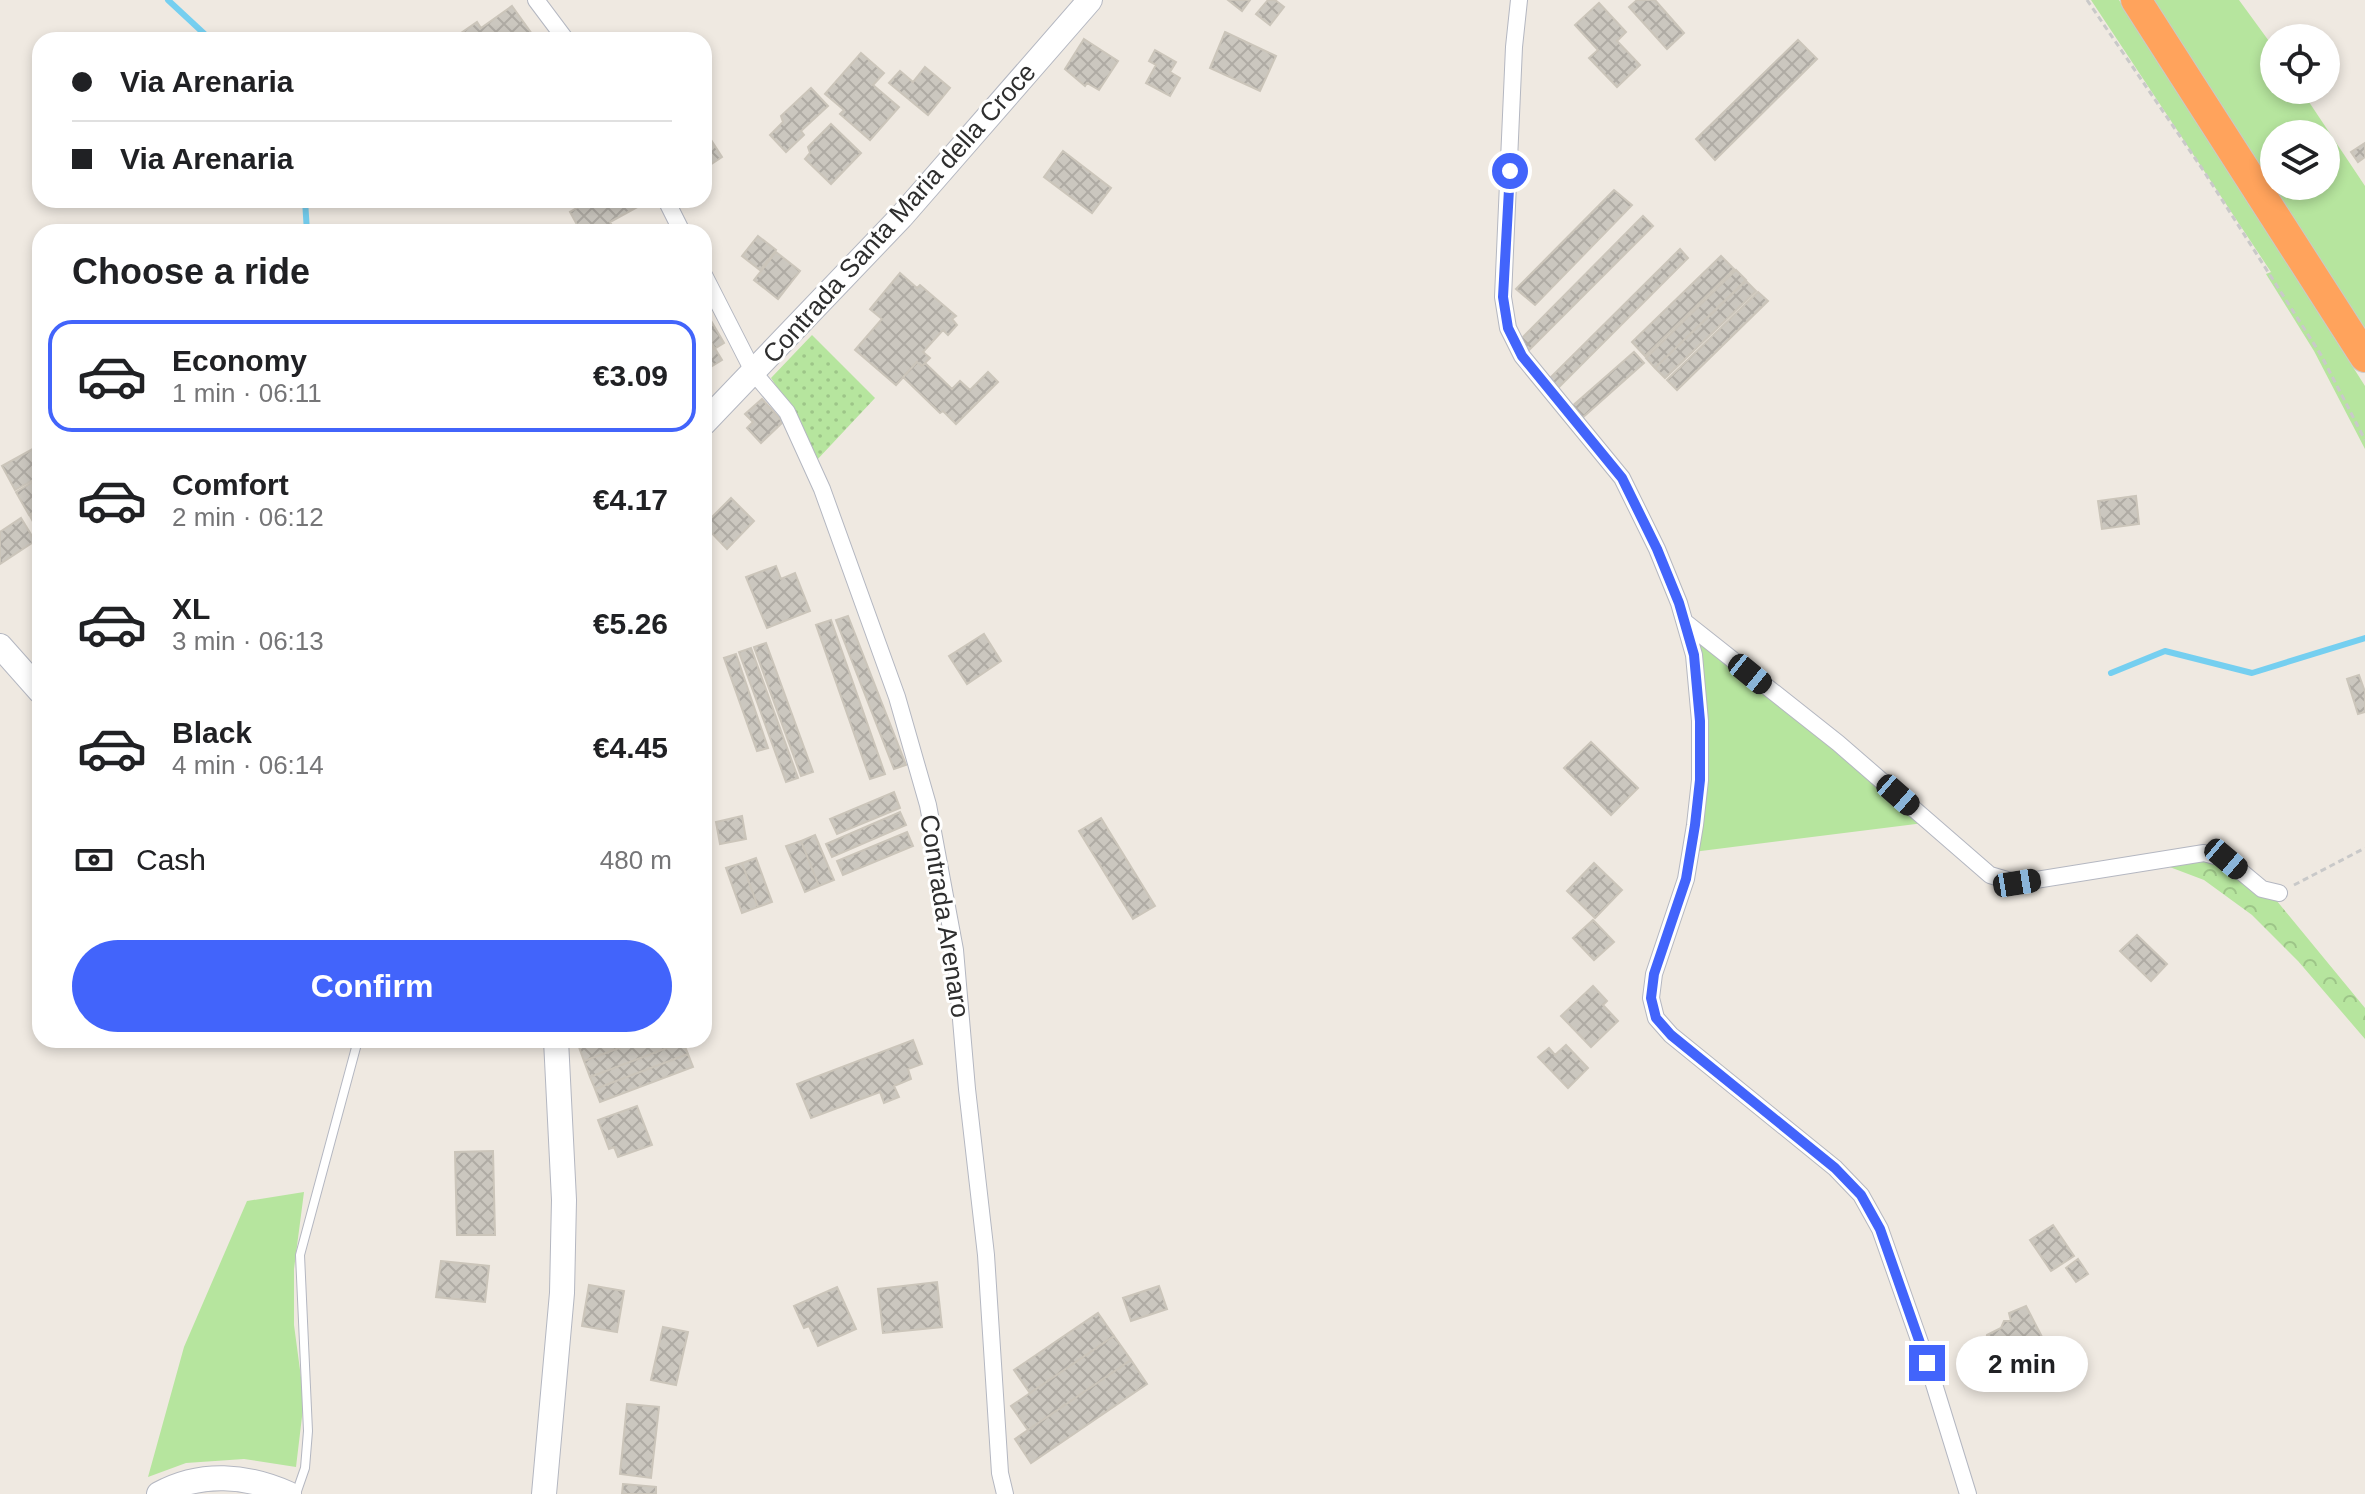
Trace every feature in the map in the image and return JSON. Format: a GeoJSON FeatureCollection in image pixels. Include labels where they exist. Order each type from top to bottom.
{"type":"FeatureCollection","features":[{"type":"Feature","properties":{"kind":"highway"},"geometry":{"type":"LineString","coordinates":[[2136,0],[2365,357]]}},
{"type":"Feature","properties":{"kind":"main road","name":"Contrada Santa Maria della Croce"},"geometry":{"type":"LineString","coordinates":[[712,415],[901,217],[1090,0]]}},
{"type":"Feature","properties":{"kind":"main road"},"geometry":{"type":"LineString","coordinates":[[0,646],[32,682]]}},
{"type":"Feature","properties":{"kind":"main road"},"geometry":{"type":"LineString","coordinates":[[544,1494],[562,1293],[563,1231],[556,1048]]}},
{"type":"Feature","properties":{"kind":"main road"},"geometry":{"type":"LineString","coordinates":[[159,1494],[182,1484],[219,1478],[257,1482],[289,1494]]}},
{"type":"Feature","properties":{"kind":"street"},"geometry":{"type":"LineString","coordinates":[[536,0],[560,32]]}},
{"type":"Feature","properties":{"kind":"street"},"geometry":{"type":"LineString","coordinates":[[1519,0],[1514,47],[1503,297],[1508,328],[1522,356],[1622,478],[1657,549],[1694,655],[1700,721],[1700,780],[1686,879],[1654,974],[1651,998],[1656,1018],[1671,1035],[1835,1168],[1861,1195],[1880,1229],[1930,1371],[1968,1494]]}},
{"type":"Feature","properties":{"kind":"street","name":"Contrada Arenaro"},"geometry":{"type":"LineString","coordinates":[[712,291],[754,373],[787,412],[822,489],[897,697],[928,805],[955,950],[986,1255],[1000,1473],[1005,1494]]}},
{"type":"Feature","properties":{"kind":"street"},"geometry":{"type":"LineString","coordinates":[[1685,622],[1838,743],[1990,875],[2017,883],[2204,853],[2226,859],[2262,889],[2279,893]]}},
{"type":"Feature","properties":{"kind":"lane"},"geometry":{"type":"LineString","coordinates":[[296,1494],[305,1468],[308,1431],[300,1255],[356,1048]]}},
{"type":"Feature","properties":{"kind":"path"},"geometry":{"type":"LineString","coordinates":[[2087,0],[2203,170],[2321,355],[2365,440]]}},
{"type":"Feature","properties":{"kind":"path"},"geometry":{"type":"LineString","coordinates":[[2279,893],[2365,848]]}},
{"type":"Feature","properties":{"kind":"green space"},"geometry":{"type":"Polygon","coordinates":[[[2091,0],[2119,0],[2365,386],[2365,449],[2314,351],[2266,274],[2271,272],[2091,0]]]}},
{"type":"Feature","properties":{"kind":"green space"},"geometry":{"type":"Polygon","coordinates":[[[2146,0],[2239,0],[2260,29],[2260,104],[2310,104],[2321,120],[2260,120],[2260,178],[2146,0]]]}},
{"type":"Feature","properties":{"kind":"green space"},"geometry":{"type":"Polygon","coordinates":[[[2340,148],[2365,186],[2365,342],[2274,200],[2340,200],[2340,148]]]}},
{"type":"Feature","properties":{"kind":"green space"},"geometry":{"type":"Polygon","coordinates":[[[812,335],[875,398],[816,461],[792,410],[771,378],[812,335]]]}},
{"type":"Feature","properties":{"kind":"green space"},"geometry":{"type":"Polygon","coordinates":[[[1693,635],[1924,823],[1693,852],[1693,635]]]}},
{"type":"Feature","properties":{"kind":"green space"},"geometry":{"type":"Polygon","coordinates":[[[2237,858],[2258,878],[2365,1008],[2365,1039],[2298,961],[2252,915],[2204,880],[2167,866],[2237,858]]]}},
{"type":"Feature","properties":{"kind":"green space"},"geometry":{"type":"Polygon","coordinates":[[[304,1192],[294,1269],[294,1325],[304,1400],[296,1467],[244,1459],[186,1463],[148,1477],[184,1347],[247,1201],[304,1192]]]}},
{"type":"Feature","properties":{"kind":"building"},"geometry":{"type":"Polygon","coordinates":[[[1228,0],[1250,0],[1242,11],[1228,0]]]}},
{"type":"Feature","properties":{"kind":"building"},"geometry":{"type":"Polygon","coordinates":[[[1268,0],[1275,0],[1284,7],[1270,25],[1256,14],[1268,0]]]}},
{"type":"Feature","properties":{"kind":"building"},"geometry":{"type":"Polygon","coordinates":[[[1637,0],[1655,0],[1684,33],[1667,49],[1629,7],[1637,0]]]}},
{"type":"Feature","properties":{"kind":"building"},"geometry":{"type":"Polygon","coordinates":[[[1599,3],[1626,32],[1617,41],[1640,65],[1617,87],[1589,58],[1598,50],[1575,25],[1599,3]]]}},
{"type":"Feature","properties":{"kind":"building"},"geometry":{"type":"Polygon","coordinates":[[[512,6],[531,32],[463,32],[477,22],[481,28],[512,6]]]}},
{"type":"Feature","properties":{"kind":"building"},"geometry":{"type":"Polygon","coordinates":[[[1225,32],[1276,56],[1260,91],[1210,68],[1225,32]]]}},
{"type":"Feature","properties":{"kind":"building"},"geometry":{"type":"Polygon","coordinates":[[[1084,39],[1118,61],[1099,90],[1087,83],[1085,86],[1065,69],[1084,39]]]}},
{"type":"Feature","properties":{"kind":"building"},"geometry":{"type":"Polygon","coordinates":[[[1798,40],[1817,59],[1715,160],[1696,139],[1798,40]]]}},
{"type":"Feature","properties":{"kind":"building"},"geometry":{"type":"Polygon","coordinates":[[[1155,50],[1176,62],[1170,72],[1180,78],[1170,96],[1146,83],[1156,65],[1149,61],[1155,50]]]}},
{"type":"Feature","properties":{"kind":"building"},"geometry":{"type":"Polygon","coordinates":[[[861,53],[884,73],[873,85],[899,107],[870,140],[840,114],[844,110],[825,94],[861,53]]]}},
{"type":"Feature","properties":{"kind":"building"},"geometry":{"type":"Polygon","coordinates":[[[925,67],[950,88],[928,115],[889,83],[900,71],[913,82],[925,67]]]}},
{"type":"Feature","properties":{"kind":"building"},"geometry":{"type":"Polygon","coordinates":[[[811,88],[828,106],[801,131],[804,135],[786,152],[770,135],[783,122],[781,116],[811,88]]]}},
{"type":"Feature","properties":{"kind":"building"},"geometry":{"type":"Polygon","coordinates":[[[831,124],[861,153],[831,184],[805,159],[810,153],[808,147],[831,124]]]}},
{"type":"Feature","properties":{"kind":"building"},"geometry":{"type":"Polygon","coordinates":[[[712,141],[722,157],[712,164],[712,141]]]}},
{"type":"Feature","properties":{"kind":"building"},"geometry":{"type":"Polygon","coordinates":[[[2365,143],[2365,157],[2358,162],[2351,152],[2365,143]]]}},
{"type":"Feature","properties":{"kind":"building"},"geometry":{"type":"Polygon","coordinates":[[[1063,151],[1111,188],[1092,213],[1044,177],[1063,151]]]}},
{"type":"Feature","properties":{"kind":"building"},"geometry":{"type":"Polygon","coordinates":[[[1614,190],[1632,205],[1535,305],[1516,289],[1614,190]]]}},
{"type":"Feature","properties":{"kind":"building"},"geometry":{"type":"Polygon","coordinates":[[[577,208],[635,208],[611,224],[577,224],[570,212],[577,208]]]}},
{"type":"Feature","properties":{"kind":"building"},"geometry":{"type":"Polygon","coordinates":[[[1643,216],[1653,226],[1529,350],[1519,341],[1643,216]]]}},
{"type":"Feature","properties":{"kind":"building"},"geometry":{"type":"Polygon","coordinates":[[[758,236],[776,250],[760,270],[742,256],[758,236]]]}},
{"type":"Feature","properties":{"kind":"building"},"geometry":{"type":"Polygon","coordinates":[[[1680,249],[1688,258],[1558,388],[1549,379],[1680,249]]]}},
{"type":"Feature","properties":{"kind":"building"},"geometry":{"type":"Polygon","coordinates":[[[776,252],[800,271],[778,299],[754,280],[776,252]]]}},
{"type":"Feature","properties":{"kind":"building"},"geometry":{"type":"Polygon","coordinates":[[[1721,256],[1734,269],[1645,356],[1632,342],[1721,256]]]}},
{"type":"Feature","properties":{"kind":"building"},"geometry":{"type":"Polygon","coordinates":[[[1736,270],[1746,280],[1655,368],[1646,358],[1736,270]]]}},
{"type":"Feature","properties":{"kind":"building"},"geometry":{"type":"Polygon","coordinates":[[[900,273],[917,288],[920,285],[956,316],[952,319],[957,325],[948,335],[943,330],[923,352],[930,358],[922,366],[917,362],[896,385],[855,350],[882,319],[870,309],[900,273]]]}},
{"type":"Feature","properties":{"kind":"building"},"geometry":{"type":"Polygon","coordinates":[[[1746,281],[1756,291],[1665,378],[1655,368],[1746,281]]]}},
{"type":"Feature","properties":{"kind":"building"},"geometry":{"type":"Polygon","coordinates":[[[1758,292],[1768,301],[1677,390],[1667,380],[1758,292]]]}},
{"type":"Feature","properties":{"kind":"building"},"geometry":{"type":"Polygon","coordinates":[[[712,323],[724,343],[714,349],[712,345],[712,323]]]}},
{"type":"Feature","properties":{"kind":"building"},"geometry":{"type":"Polygon","coordinates":[[[712,344],[722,360],[712,366],[712,344]]]}},
{"type":"Feature","properties":{"kind":"building"},"geometry":{"type":"Polygon","coordinates":[[[1634,352],[1644,363],[1581,419],[1571,407],[1634,352]]]}},
{"type":"Feature","properties":{"kind":"building"},"geometry":{"type":"Polygon","coordinates":[[[917,362],[922,366],[925,363],[952,389],[960,381],[970,390],[988,372],[998,382],[956,424],[903,377],[917,362]]]}},
{"type":"Feature","properties":{"kind":"building"},"geometry":{"type":"Polygon","coordinates":[[[762,399],[783,422],[761,443],[747,428],[753,422],[745,414],[762,399]]]}},
{"type":"Feature","properties":{"kind":"building"},"geometry":{"type":"Polygon","coordinates":[[[32,449],[32,480],[15,490],[2,466],[32,449]]]}},
{"type":"Feature","properties":{"kind":"building"},"geometry":{"type":"Polygon","coordinates":[[[32,483],[32,513],[29,515],[16,492],[32,483]]]}},
{"type":"Feature","properties":{"kind":"building"},"geometry":{"type":"Polygon","coordinates":[[[2136,496],[2139,524],[2102,529],[2098,501],[2136,496]]]}},
{"type":"Feature","properties":{"kind":"building"},"geometry":{"type":"Polygon","coordinates":[[[731,498],[754,521],[727,549],[712,533],[712,517],[731,498]]]}},
{"type":"Feature","properties":{"kind":"building"},"geometry":{"type":"Polygon","coordinates":[[[21,518],[32,536],[32,543],[0,564],[0,532],[21,518]]]}},
{"type":"Feature","properties":{"kind":"building"},"geometry":{"type":"Polygon","coordinates":[[[776,566],[781,579],[795,573],[810,611],[767,628],[746,577],[776,566]]]}},
{"type":"Feature","properties":{"kind":"building"},"geometry":{"type":"Polygon","coordinates":[[[848,616],[906,765],[894,769],[836,620],[848,616]]]}},
{"type":"Feature","properties":{"kind":"building"},"geometry":{"type":"Polygon","coordinates":[[[831,620],[885,774],[870,779],[816,625],[831,620]]]}},
{"type":"Feature","properties":{"kind":"building"},"geometry":{"type":"Polygon","coordinates":[[[984,634],[1001,661],[967,684],[949,656],[984,634]]]}},
{"type":"Feature","properties":{"kind":"building"},"geometry":{"type":"Polygon","coordinates":[[[766,643],[813,772],[801,776],[754,647],[766,643]]]}},
{"type":"Feature","properties":{"kind":"building"},"geometry":{"type":"Polygon","coordinates":[[[751,648],[798,778],[786,782],[739,652],[751,648]]]}},
{"type":"Feature","properties":{"kind":"building"},"geometry":{"type":"Polygon","coordinates":[[[736,654],[768,748],[757,751],[724,658],[736,654]]]}},
{"type":"Feature","properties":{"kind":"building"},"geometry":{"type":"Polygon","coordinates":[[[2359,675],[2365,692],[2365,712],[2358,714],[2347,679],[2359,675]]]}},
{"type":"Feature","properties":{"kind":"building"},"geometry":{"type":"Polygon","coordinates":[[[1591,742],[1638,788],[1611,815],[1564,768],[1591,742]]]}},
{"type":"Feature","properties":{"kind":"building"},"geometry":{"type":"Polygon","coordinates":[[[894,792],[900,808],[837,834],[830,819],[894,792]]]}},
{"type":"Feature","properties":{"kind":"building"},"geometry":{"type":"Polygon","coordinates":[[[900,812],[906,825],[832,857],[826,844],[900,812]]]}},
{"type":"Feature","properties":{"kind":"building"},"geometry":{"type":"Polygon","coordinates":[[[742,816],[746,839],[720,844],[716,822],[742,816]]]}},
{"type":"Feature","properties":{"kind":"building"},"geometry":{"type":"Polygon","coordinates":[[[1101,818],[1155,906],[1133,919],[1079,831],[1101,818]]]}},
{"type":"Feature","properties":{"kind":"building"},"geometry":{"type":"Polygon","coordinates":[[[907,832],[913,846],[843,875],[837,861],[907,832]]]}},
{"type":"Feature","properties":{"kind":"building"},"geometry":{"type":"Polygon","coordinates":[[[815,835],[834,880],[819,886],[801,841],[815,835]]]}},
{"type":"Feature","properties":{"kind":"building"},"geometry":{"type":"Polygon","coordinates":[[[801,841],[819,886],[805,892],[786,846],[801,841]]]}},
{"type":"Feature","properties":{"kind":"building"},"geometry":{"type":"Polygon","coordinates":[[[756,858],[772,902],[758,907],[742,863],[756,858]]]}},
{"type":"Feature","properties":{"kind":"building"},"geometry":{"type":"Polygon","coordinates":[[[742,863],[758,907],[742,913],[726,868],[742,863]]]}},
{"type":"Feature","properties":{"kind":"building"},"geometry":{"type":"Polygon","coordinates":[[[1594,863],[1622,890],[1595,918],[1567,891],[1594,863]]]}},
{"type":"Feature","properties":{"kind":"building"},"geometry":{"type":"Polygon","coordinates":[[[1593,920],[1614,942],[1594,960],[1573,938],[1593,920]]]}},
{"type":"Feature","properties":{"kind":"building"},"geometry":{"type":"Polygon","coordinates":[[[2137,935],[2167,964],[2151,981],[2120,951],[2137,935]]]}},
{"type":"Feature","properties":{"kind":"building"},"geometry":{"type":"Polygon","coordinates":[[[1593,986],[1607,1001],[1603,1005],[1618,1021],[1591,1047],[1561,1016],[1593,986]]]}},
{"type":"Feature","properties":{"kind":"building"},"geometry":{"type":"Polygon","coordinates":[[[913,1040],[922,1064],[908,1069],[911,1079],[894,1086],[899,1097],[884,1103],[880,1092],[811,1118],[797,1084],[913,1040]]]}},
{"type":"Feature","properties":{"kind":"building"},"geometry":{"type":"Polygon","coordinates":[[[1566,1045],[1588,1068],[1568,1088],[1538,1057],[1549,1048],[1555,1055],[1566,1045]]]}},
{"type":"Feature","properties":{"kind":"building"},"geometry":{"type":"Polygon","coordinates":[[[579,1048],[619,1048],[584,1061],[579,1048]]]}},
{"type":"Feature","properties":{"kind":"building"},"geometry":{"type":"Polygon","coordinates":[[[619,1048],[667,1048],[590,1077],[584,1061],[619,1048]]]}},
{"type":"Feature","properties":{"kind":"building"},"geometry":{"type":"Polygon","coordinates":[[[667,1048],[686,1048],[688,1054],[595,1089],[590,1077],[667,1048]]]}},
{"type":"Feature","properties":{"kind":"building"},"geometry":{"type":"Polygon","coordinates":[[[688,1054],[693,1067],[600,1102],[595,1089],[688,1054]]]}},
{"type":"Feature","properties":{"kind":"building"},"geometry":{"type":"Polygon","coordinates":[[[637,1106],[652,1145],[618,1157],[614,1147],[609,1149],[598,1120],[637,1106]]]}},
{"type":"Feature","properties":{"kind":"building"},"geometry":{"type":"Polygon","coordinates":[[[493,1151],[495,1235],[457,1235],[455,1152],[493,1151]]]}},
{"type":"Feature","properties":{"kind":"building"},"geometry":{"type":"Polygon","coordinates":[[[2053,1225],[2074,1256],[2051,1271],[2030,1240],[2053,1225]]]}},
{"type":"Feature","properties":{"kind":"building"},"geometry":{"type":"Polygon","coordinates":[[[2078,1259],[2088,1274],[2076,1282],[2066,1268],[2078,1259]]]}},
{"type":"Feature","properties":{"kind":"building"},"geometry":{"type":"Polygon","coordinates":[[[441,1261],[489,1266],[485,1302],[436,1297],[441,1261]]]}},
{"type":"Feature","properties":{"kind":"building"},"geometry":{"type":"Polygon","coordinates":[[[937,1282],[942,1327],[883,1333],[878,1289],[937,1282]]]}},
{"type":"Feature","properties":{"kind":"building"},"geometry":{"type":"Polygon","coordinates":[[[589,1285],[624,1291],[617,1332],[582,1326],[589,1285]]]}},
{"type":"Feature","properties":{"kind":"building"},"geometry":{"type":"Polygon","coordinates":[[[1159,1286],[1167,1309],[1131,1321],[1123,1298],[1159,1286]]]}},
{"type":"Feature","properties":{"kind":"building"},"geometry":{"type":"Polygon","coordinates":[[[837,1287],[856,1329],[818,1346],[809,1326],[804,1328],[794,1306],[837,1287]]]}},
{"type":"Feature","properties":{"kind":"building"},"geometry":{"type":"Polygon","coordinates":[[[2026,1306],[2053,1358],[2011,1377],[2004,1366],[1994,1364],[1986,1342],[1987,1335],[2001,1328],[2004,1321],[2011,1321],[2009,1313],[2026,1306]]]}},
{"type":"Feature","properties":{"kind":"building"},"geometry":{"type":"Polygon","coordinates":[[[1098,1313],[1114,1336],[1030,1393],[1014,1370],[1098,1313]]]}},
{"type":"Feature","properties":{"kind":"building"},"geometry":{"type":"Polygon","coordinates":[[[663,1327],[688,1332],[676,1385],[651,1380],[663,1327]]]}},
{"type":"Feature","properties":{"kind":"building"},"geometry":{"type":"Polygon","coordinates":[[[1114,1336],[1131,1360],[1028,1430],[1011,1406],[1114,1336]]]}},
{"type":"Feature","properties":{"kind":"building"},"geometry":{"type":"Polygon","coordinates":[[[1131,1360],[1147,1384],[1031,1463],[1015,1439],[1131,1360]]]}},
{"type":"Feature","properties":{"kind":"building"},"geometry":{"type":"Polygon","coordinates":[[[2028,1370],[2033,1376],[2019,1386],[2013,1376],[2028,1370]]]}},
{"type":"Feature","properties":{"kind":"building"},"geometry":{"type":"Polygon","coordinates":[[[627,1404],[659,1407],[651,1478],[620,1474],[627,1404]]]}},
{"type":"Feature","properties":{"kind":"building"},"geometry":{"type":"Polygon","coordinates":[[[623,1484],[656,1487],[656,1494],[622,1494],[623,1484]]]}},
{"type":"Feature","properties":{"kind":"waterway"},"geometry":{"type":"LineString","coordinates":[[168,0],[202,32]]}},
{"type":"Feature","properties":{"kind":"waterway"},"geometry":{"type":"LineString","coordinates":[[306,208],[306,224]]}},
{"type":"Feature","properties":{"kind":"waterway"},"geometry":{"type":"LineString","coordinates":[[2111,673],[2165,651],[2252,673],[2365,638]]}},
{"type":"Feature","properties":{"kind":"route"},"geometry":{"type":"LineString","coordinates":[[1510,171],[1503,297],[1508,328],[1522,356],[1622,478],[1679,603],[1694,655],[1700,721],[1700,780],[1686,879],[1654,974],[1651,998],[1656,1018],[1671,1035],[1835,1168],[1861,1195],[1880,1229],[1927,1363]]}}]}
